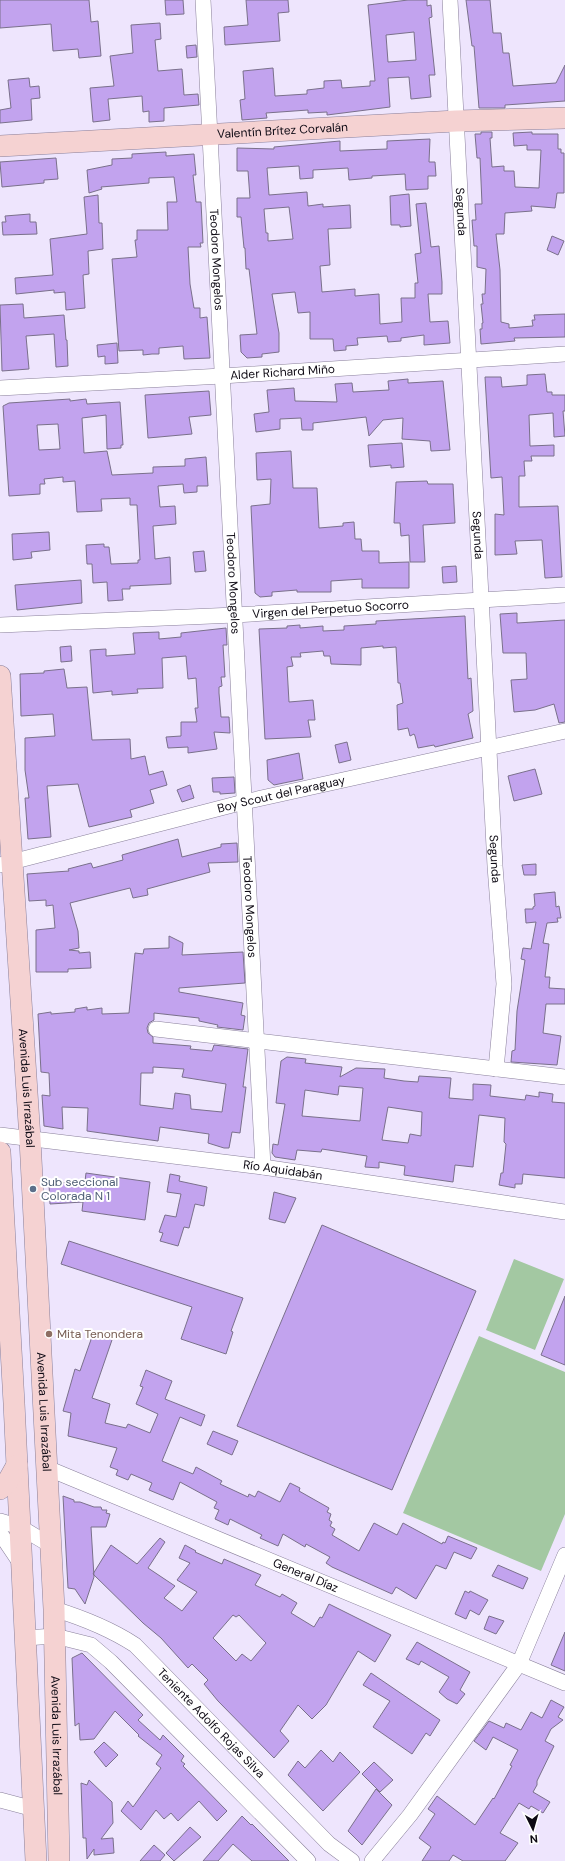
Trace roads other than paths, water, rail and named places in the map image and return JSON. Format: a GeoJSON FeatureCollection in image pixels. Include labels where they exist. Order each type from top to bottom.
{"type":"FeatureCollection","features":[{"type":"Feature","properties":{"kind":"main road","name":"Valentín Brítez Corvalán"},"geometry":{"type":"LineString","coordinates":[[0,146],[456,121],[565,118]]}},
{"type":"Feature","properties":{"kind":"main road","name":"Avenida Luis Irrazábal"},"geometry":{"type":"LineString","coordinates":[[0,676],[6,863],[30,1139],[54,1609],[60,1861]]}},
{"type":"Feature","properties":{"kind":"main road","name":"Avenida Luis Irrazábal"},"geometry":{"type":"LineString","coordinates":[[0,1152],[26,1638],[36,1861]]}},
{"type":"Feature","properties":{"kind":"main road"},"geometry":{"type":"LineString","coordinates":[[0,1489],[7,1483],[17,1465]]}},
{"type":"Feature","properties":{"kind":"street","name":"Teodoro Mongelos"},"geometry":{"type":"LineString","coordinates":[[203,0],[263,1167]]}},
{"type":"Feature","properties":{"kind":"street","name":"Segunda"},"geometry":{"type":"LineString","coordinates":[[450,0],[496,866],[504,984],[496,1070]]}},
{"type":"Feature","properties":{"kind":"street","name":"Alder Richard Miño"},"geometry":{"type":"LineString","coordinates":[[0,388],[222,376],[565,354]]}},
{"type":"Feature","properties":{"kind":"street","name":"Virgen del Perpetuo Socorro"},"geometry":{"type":"LineString","coordinates":[[0,625],[235,615],[565,594]]}},
{"type":"Feature","properties":{"kind":"street","name":"Boy Scout del Paraguay"},"geometry":{"type":"LineString","coordinates":[[6,863],[244,802],[565,731]]}},
{"type":"Feature","properties":{"kind":"street"},"geometry":{"type":"LineString","coordinates":[[156,1030],[496,1070],[565,1076]]}},
{"type":"Feature","properties":{"kind":"street","name":"Río Aquidabán"},"geometry":{"type":"LineString","coordinates":[[0,1136],[263,1167],[565,1212]]}},
{"type":"Feature","properties":{"kind":"street","name":"General Díaz"},"geometry":{"type":"LineString","coordinates":[[46,1468],[565,1683]]}},
{"type":"Feature","properties":{"kind":"street"},"geometry":{"type":"LineString","coordinates":[[0,1521],[20,1526],[50,1545]]}},
{"type":"Feature","properties":{"kind":"street"},"geometry":{"type":"LineString","coordinates":[[0,1533],[22,1566]]}},
{"type":"Feature","properties":{"kind":"street"},"geometry":{"type":"LineString","coordinates":[[372,1861],[410,1814],[519,1664],[565,1556]]}},
{"type":"Feature","properties":{"kind":"street","name":"Teniente Adolfo Rojas Silva"},"geometry":{"type":"LineString","coordinates":[[54,1609],[90,1620],[135,1645],[329,1844],[352,1861]]}},
{"type":"Feature","properties":{"kind":"street"},"geometry":{"type":"LineString","coordinates":[[26,1638],[55,1636],[92,1645],[111,1662],[308,1861]]}},
{"type":"Feature","properties":{"kind":"street"},"geometry":{"type":"LineString","coordinates":[[0,1800],[34,1809]]}},
{"type":"Feature","properties":{"kind":"place","name":"Sub seccional Colorada N 1"},"geometry":{"type":"Point","coordinates":[33,1189]}},
{"type":"Feature","properties":{"kind":"place","name":"Mita Tenondera"},"geometry":{"type":"Point","coordinates":[49,1334]}}]}
